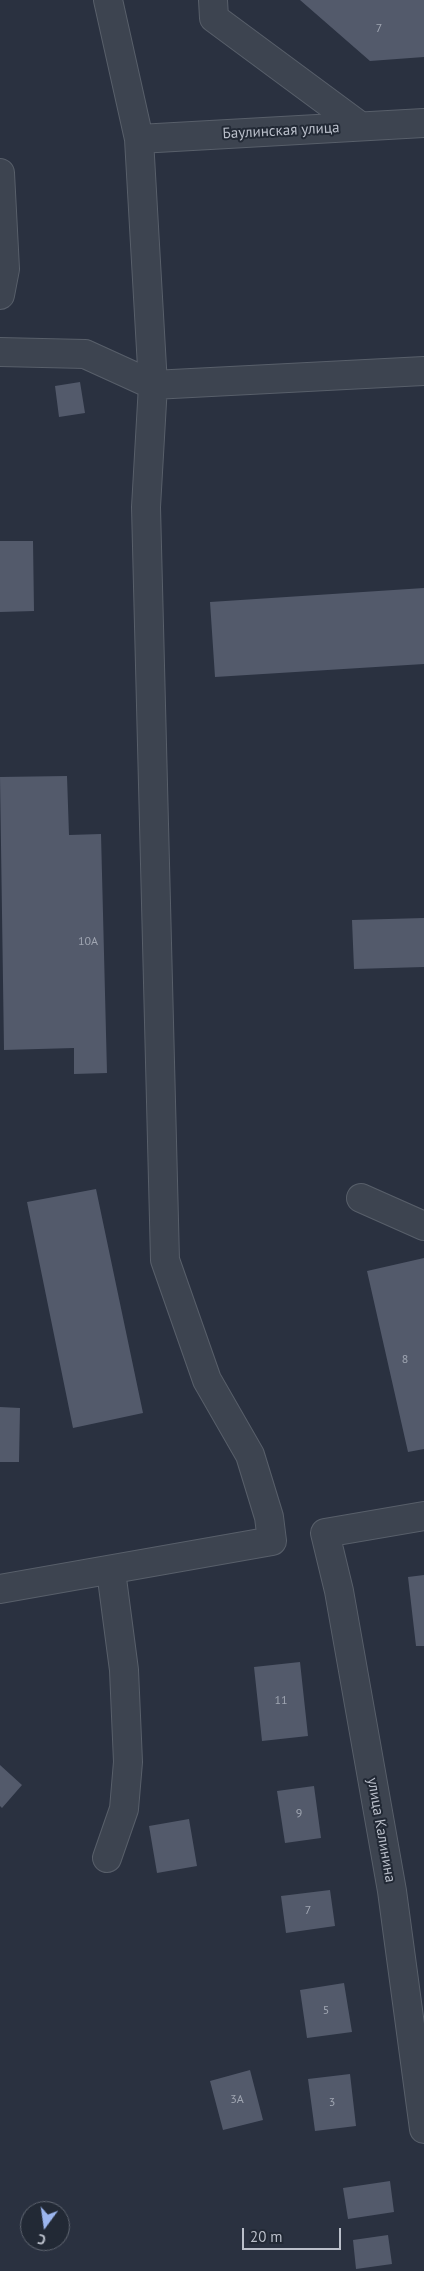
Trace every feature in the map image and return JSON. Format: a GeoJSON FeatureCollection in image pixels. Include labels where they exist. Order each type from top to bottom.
{"type":"FeatureCollection","features":[{"type":"Feature","properties":{"kind":"street"},"geometry":{"type":"LineString","coordinates":[[0,1589],[272,1542],[269,1517],[250,1455],[207,1380],[165,1260],[146,507],[153,385],[139,139],[108,0]]}},
{"type":"Feature","properties":{"kind":"street"},"geometry":{"type":"LineString","coordinates":[[213,0],[214,18],[360,126]]}},
{"type":"Feature","properties":{"kind":"street","name":"Баулинская улица"},"geometry":{"type":"LineString","coordinates":[[139,139],[424,123]]}},
{"type":"Feature","properties":{"kind":"street"},"geometry":{"type":"LineString","coordinates":[[0,173],[5,269],[0,295]]}},
{"type":"Feature","properties":{"kind":"street"},"geometry":{"type":"LineString","coordinates":[[0,352],[85,354],[153,385],[424,371]]}},
{"type":"Feature","properties":{"kind":"street"},"geometry":{"type":"LineString","coordinates":[[362,1198],[424,1226]]}},
{"type":"Feature","properties":{"kind":"street","name":"улица Калинина"},"geometry":{"type":"LineString","coordinates":[[424,1516],[326,1533],[339,1591],[392,1891],[424,2129]]}},
{"type":"Feature","properties":{"kind":"street"},"geometry":{"type":"LineString","coordinates":[[107,1858],[124,1809],[128,1762],[124,1670],[111,1570]]}},
{"type":"Feature","properties":{"kind":"building"},"geometry":{"type":"Polygon","coordinates":[[[300,0],[424,0],[424,57],[370,61],[300,0]]]}},
{"type":"Feature","properties":{"kind":"building"},"geometry":{"type":"Polygon","coordinates":[[[80,382],[85,413],[59,417],[55,386],[80,382]]]}},
{"type":"Feature","properties":{"kind":"building"},"geometry":{"type":"Polygon","coordinates":[[[0,541],[33,541],[34,611],[0,612],[0,541]]]}},
{"type":"Feature","properties":{"kind":"building"},"geometry":{"type":"Polygon","coordinates":[[[424,588],[424,664],[215,677],[210,602],[424,588]]]}},
{"type":"Feature","properties":{"kind":"building"},"geometry":{"type":"Polygon","coordinates":[[[67,776],[69,835],[101,834],[107,1073],[74,1074],[74,1048],[4,1050],[0,777],[67,776]]]}},
{"type":"Feature","properties":{"kind":"building"},"geometry":{"type":"Polygon","coordinates":[[[424,918],[424,967],[354,969],[352,920],[424,918]]]}},
{"type":"Feature","properties":{"kind":"building"},"geometry":{"type":"Polygon","coordinates":[[[96,1189],[143,1413],[73,1428],[27,1202],[96,1189]]]}},
{"type":"Feature","properties":{"kind":"building"},"geometry":{"type":"Polygon","coordinates":[[[424,1258],[424,1449],[408,1452],[367,1271],[424,1258]]]}},
{"type":"Feature","properties":{"kind":"building"},"geometry":{"type":"Polygon","coordinates":[[[0,1407],[20,1408],[19,1462],[0,1462],[0,1407]]]}},
{"type":"Feature","properties":{"kind":"building"},"geometry":{"type":"Polygon","coordinates":[[[424,1575],[424,1646],[416,1646],[408,1577],[424,1575]]]}},
{"type":"Feature","properties":{"kind":"building"},"geometry":{"type":"Polygon","coordinates":[[[300,1662],[308,1736],[262,1741],[254,1667],[300,1662]]]}},
{"type":"Feature","properties":{"kind":"building"},"geometry":{"type":"Polygon","coordinates":[[[0,1765],[22,1785],[2,1808],[0,1806],[0,1765]]]}},
{"type":"Feature","properties":{"kind":"building"},"geometry":{"type":"Polygon","coordinates":[[[314,1786],[321,1838],[285,1843],[277,1791],[314,1786]]]}},
{"type":"Feature","properties":{"kind":"building"},"geometry":{"type":"Polygon","coordinates":[[[189,1819],[197,1866],[157,1873],[149,1826],[189,1819]]]}},
{"type":"Feature","properties":{"kind":"building"},"geometry":{"type":"Polygon","coordinates":[[[330,1890],[335,1926],[286,1933],[281,1896],[330,1890]]]}},
{"type":"Feature","properties":{"kind":"building"},"geometry":{"type":"Polygon","coordinates":[[[344,1983],[352,2032],[307,2038],[300,1990],[344,1983]]]}},
{"type":"Feature","properties":{"kind":"building"},"geometry":{"type":"Polygon","coordinates":[[[250,2070],[263,2120],[223,2130],[210,2081],[250,2070]]]}},
{"type":"Feature","properties":{"kind":"building"},"geometry":{"type":"Polygon","coordinates":[[[350,2074],[356,2126],[315,2131],[308,2079],[350,2074]]]}},
{"type":"Feature","properties":{"kind":"building"},"geometry":{"type":"Polygon","coordinates":[[[390,2181],[394,2212],[348,2219],[343,2188],[390,2181]]]}},
{"type":"Feature","properties":{"kind":"building"},"geometry":{"type":"Polygon","coordinates":[[[388,2235],[392,2264],[356,2269],[353,2240],[388,2235]]]}}]}
